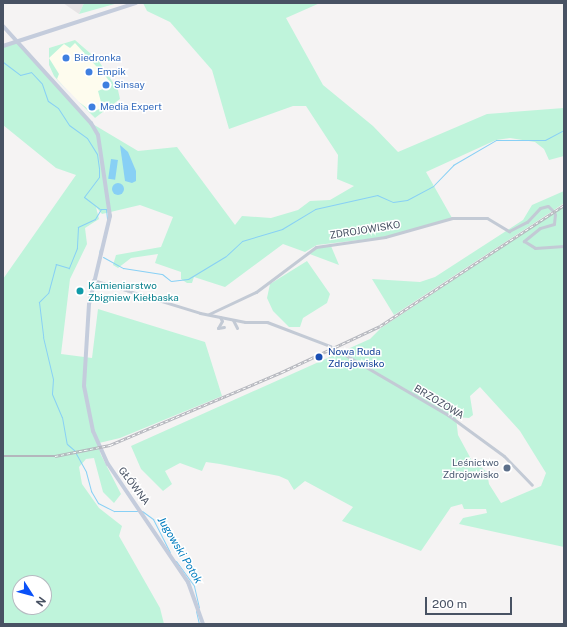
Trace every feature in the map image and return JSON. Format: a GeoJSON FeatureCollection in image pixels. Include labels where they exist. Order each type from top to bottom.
{"type":"FeatureCollection","features":[{"type":"Feature","properties":{"kind":"street"},"geometry":{"type":"LineString","coordinates":[[3,46],[136,3]]}},
{"type":"Feature","properties":{"kind":"street"},"geometry":{"type":"LineString","coordinates":[[3,26],[91,123],[98,135],[110,216],[93,280],[233,320],[237,328]]}},
{"type":"Feature","properties":{"kind":"street","name":"ZDROJOWISKO"},"geometry":{"type":"LineString","coordinates":[[209,314],[256,292],[316,247],[385,237],[452,218],[487,218],[509,231],[527,222],[540,208],[552,210]]}},
{"type":"Feature","properties":{"kind":"street"},"geometry":{"type":"LineString","coordinates":[[555,214],[554,224],[540,228],[524,241],[536,248],[564,246]]}},
{"type":"Feature","properties":{"kind":"street","name":"GŁÓWNA"},"geometry":{"type":"LineString","coordinates":[[93,280],[83,363],[84,386],[93,431],[108,464],[144,513],[188,582],[203,624]]}},
{"type":"Feature","properties":{"kind":"street"},"geometry":{"type":"LineString","coordinates":[[220,317],[222,321],[218,328],[224,327]]}},
{"type":"Feature","properties":{"kind":"street","name":"BRZOZOWA"},"geometry":{"type":"LineString","coordinates":[[233,320],[267,322],[330,346],[448,415],[504,456],[532,485]]}},
{"type":"Feature","properties":{"kind":"shaded area"},"geometry":{"type":"Polygon","coordinates":[[[63,3],[84,3],[79,14],[63,3]]]}},
{"type":"Feature","properties":{"kind":"shaded area"},"geometry":{"type":"Polygon","coordinates":[[[75,40],[98,60],[120,99],[95,118],[54,76],[49,65],[49,48],[75,40]]]}},
{"type":"Feature","properties":{"kind":"green space"},"geometry":{"type":"Polygon","coordinates":[[[84,3],[118,3],[79,14],[84,3]]]}},
{"type":"Feature","properties":{"kind":"green space"},"geometry":{"type":"Polygon","coordinates":[[[143,3],[320,3],[286,18],[323,85],[373,126],[398,152],[487,114],[564,108],[564,156],[549,160],[544,149],[535,142],[510,138],[496,140],[426,172],[452,218],[385,237],[317,245],[305,252],[283,244],[225,287],[194,277],[192,283],[187,283],[181,279],[181,272],[155,263],[158,254],[131,258],[118,268],[113,265],[116,255],[161,247],[173,217],[140,205],[102,214],[96,207],[99,219],[85,228],[87,244],[70,279],[61,354],[92,358],[98,309],[205,342],[222,396],[120,438],[99,443],[96,438],[101,455],[121,494],[114,503],[103,492],[94,458],[86,459],[79,467],[82,484],[99,508],[122,526],[119,536],[160,608],[164,624],[3,624],[3,279],[76,175],[56,168],[3,125],[3,46],[17,41],[91,123],[138,151],[177,147],[235,225],[242,216],[271,218],[298,210],[310,201],[330,200],[354,186],[337,179],[338,155],[306,106],[293,106],[229,129],[212,70],[170,22],[147,11],[143,3]]]}},
{"type":"Feature","properties":{"kind":"green space"},"geometry":{"type":"Polygon","coordinates":[[[75,40],[98,60],[118,90],[120,99],[95,118],[79,102],[92,112],[109,105],[108,102],[101,102],[98,91],[112,85],[107,78],[75,43],[70,48],[64,44],[49,58],[49,48],[75,40]]]}},
{"type":"Feature","properties":{"kind":"green space"},"geometry":{"type":"Polygon","coordinates":[[[49,58],[59,74],[57,79],[69,93],[54,76],[49,65],[49,58]]]}},
{"type":"Feature","properties":{"kind":"green space"},"geometry":{"type":"Polygon","coordinates":[[[564,191],[564,203],[394,315],[372,279],[420,282],[435,277],[523,220],[532,205],[564,191]]]}},
{"type":"Feature","properties":{"kind":"green space"},"geometry":{"type":"Polygon","coordinates":[[[564,206],[564,547],[459,524],[463,518],[487,513],[486,509],[464,509],[462,504],[451,507],[421,551],[342,521],[353,507],[305,481],[294,490],[288,480],[279,476],[206,462],[202,471],[180,463],[165,471],[172,484],[163,491],[141,469],[131,446],[370,339],[381,328],[564,206]],[[480,387],[470,396],[473,415],[469,418],[456,417],[458,435],[471,459],[487,472],[489,484],[501,503],[541,486],[546,473],[520,431],[480,387]]]}},
{"type":"Feature","properties":{"kind":"green space"},"geometry":{"type":"Polygon","coordinates":[[[331,246],[339,265],[307,253],[314,249],[331,246]]]}},
{"type":"Feature","properties":{"kind":"green space"},"geometry":{"type":"Polygon","coordinates":[[[307,261],[330,294],[327,303],[303,318],[300,327],[289,327],[273,311],[267,298],[270,284],[307,261]]]}},
{"type":"Feature","properties":{"kind":"water"},"geometry":{"type":"Polygon","coordinates":[[[120,145],[128,152],[136,171],[136,181],[132,183],[125,181],[120,145]]]}},
{"type":"Feature","properties":{"kind":"water"},"geometry":{"type":"Polygon","coordinates":[[[111,159],[118,160],[115,180],[108,179],[111,159]]]}},
{"type":"Feature","properties":{"kind":"water"},"geometry":{"type":"Polygon","coordinates":[[[118,183],[122,185],[124,189],[122,193],[118,195],[114,193],[112,189],[114,185],[118,183]]]}},
{"type":"Feature","properties":{"kind":"waterway","name":"Jugowski Potok"},"geometry":{"type":"LineString","coordinates":[[3,62],[20,75],[31,72],[42,84],[48,101],[58,108],[69,125],[87,138],[97,154],[99,177],[84,197],[100,209]]}},
{"type":"Feature","properties":{"kind":"waterway"},"geometry":{"type":"LineString","coordinates":[[434,185],[453,165],[496,140],[545,140],[564,130]]}},
{"type":"Feature","properties":{"kind":"waterway"},"geometry":{"type":"LineString","coordinates":[[103,257],[123,268],[162,274],[171,281],[188,279],[226,256],[242,241],[282,229],[315,209],[377,195],[393,202],[407,200],[433,186]]}},
{"type":"Feature","properties":{"kind":"waterway","name":"Jugowski Potok"},"geometry":{"type":"LineString","coordinates":[[101,209],[95,219],[78,227],[77,248],[69,268],[56,264],[48,293],[39,302],[43,337],[53,379],[52,394],[62,417],[67,444],[74,450],[86,472],[91,491],[98,503],[114,511],[137,511]]}},
{"type":"Feature","properties":{"kind":"waterway"},"geometry":{"type":"LineString","coordinates":[[101,209],[106,209],[107,219]]}},
{"type":"Feature","properties":{"kind":"waterway"},"geometry":{"type":"LineString","coordinates":[[99,254],[100,249]]}},
{"type":"Feature","properties":{"kind":"waterway","name":"Jugowski Potok"},"geometry":{"type":"LineString","coordinates":[[142,511],[153,519],[170,552]]}},
{"type":"Feature","properties":{"kind":"waterway","name":"Jugowski Potok"},"geometry":{"type":"LineString","coordinates":[[176,561],[194,586],[199,607]]}},
{"type":"Feature","properties":{"kind":"waterway","name":"Jugowski Potok"},"geometry":{"type":"LineString","coordinates":[[196,611],[199,624]]}},
{"type":"Feature","properties":{"kind":"railway"},"geometry":{"type":"LineString","coordinates":[[3,456],[55,456],[110,445],[282,372],[380,326],[564,205]]}},
{"type":"Feature","properties":{"kind":"place","name":"Biedronka"},"geometry":{"type":"Point","coordinates":[66,58]}},
{"type":"Feature","properties":{"kind":"place","name":"Empik"},"geometry":{"type":"Point","coordinates":[89,72]}},
{"type":"Feature","properties":{"kind":"place","name":"Sinsay"},"geometry":{"type":"Point","coordinates":[106,85]}},
{"type":"Feature","properties":{"kind":"place","name":"Media Expert"},"geometry":{"type":"Point","coordinates":[92,107]}},
{"type":"Feature","properties":{"kind":"place","name":"Kamieniarstwo Zbigniew Kiełbaska"},"geometry":{"type":"Point","coordinates":[80,291]}},
{"type":"Feature","properties":{"kind":"place","name":"Nowa Ruda Zdrojowisko"},"geometry":{"type":"Point","coordinates":[319,357]}},
{"type":"Feature","properties":{"kind":"place","name":"Leśnictwo Zdrojowisko"},"geometry":{"type":"Point","coordinates":[507,468]}}]}
